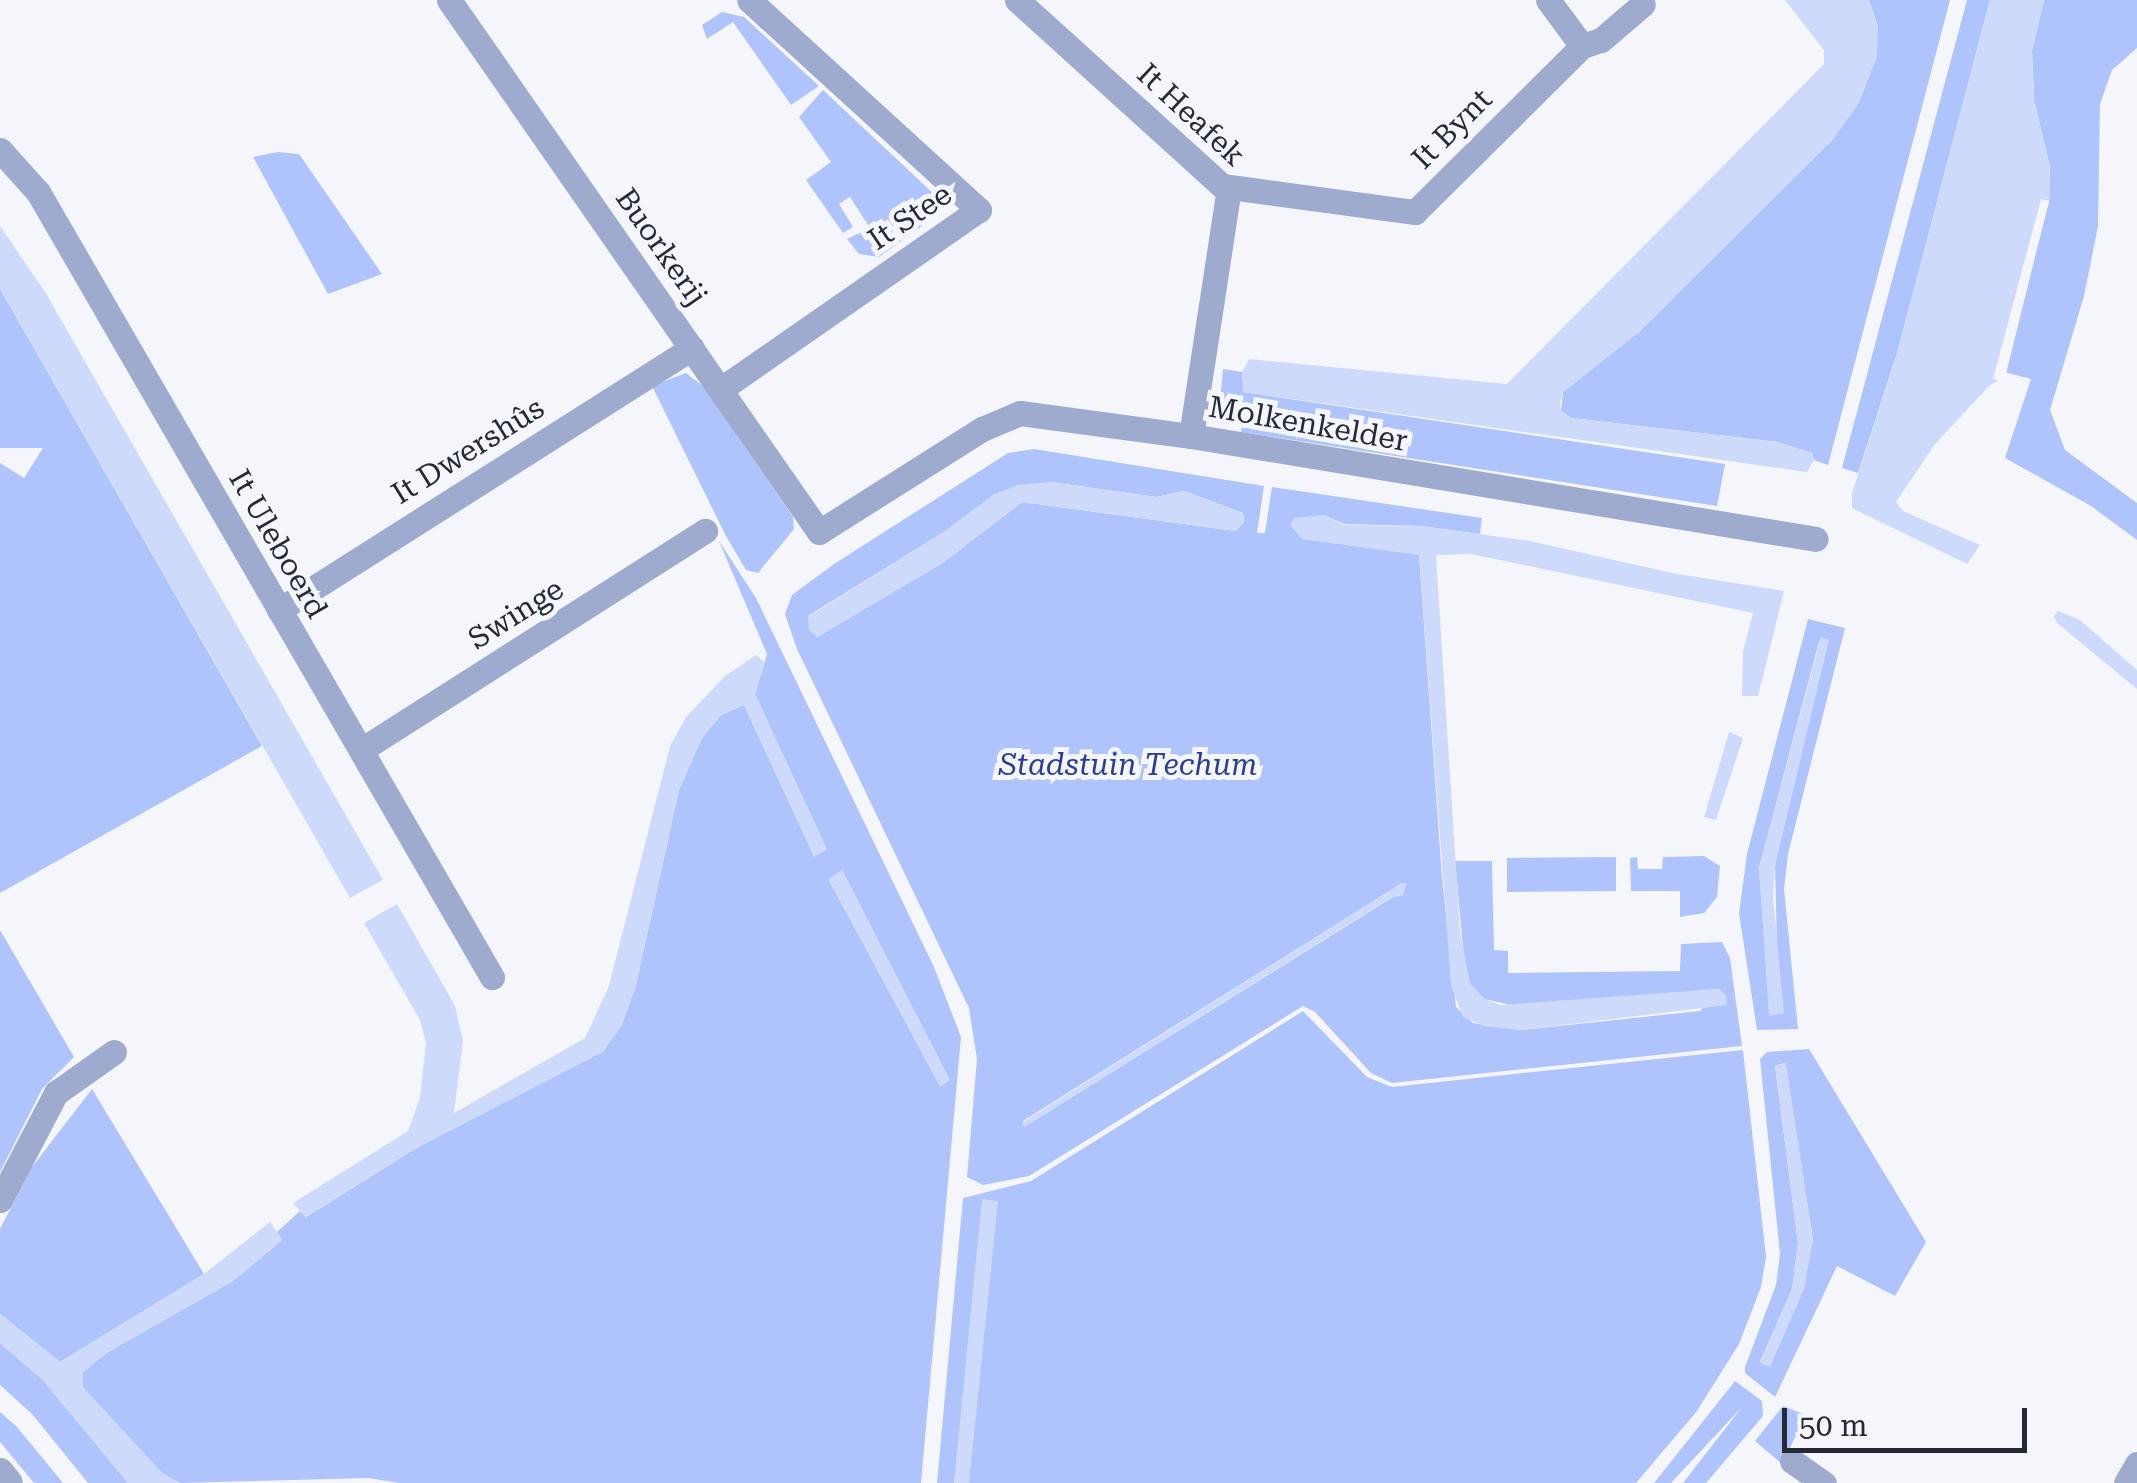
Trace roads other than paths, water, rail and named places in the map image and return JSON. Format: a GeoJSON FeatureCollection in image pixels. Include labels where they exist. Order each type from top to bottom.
{"type":"FeatureCollection","features":[{"type":"Feature","properties":{"kind":"street","name":"It Stee"},"geometry":{"type":"LineString","coordinates":[[721,389],[979,210],[749,0]]}},
{"type":"Feature","properties":{"kind":"street","name":"It Heafek"},"geometry":{"type":"LineString","coordinates":[[1017,0],[1229,189],[1191,436]]}},
{"type":"Feature","properties":{"kind":"street"},"geometry":{"type":"LineString","coordinates":[[1548,0],[1582,46]]}},
{"type":"Feature","properties":{"kind":"street","name":"Buorkerij"},"geometry":{"type":"LineString","coordinates":[[452,1],[820,532]]}},
{"type":"Feature","properties":{"kind":"street","name":"It Bynt"},"geometry":{"type":"LineString","coordinates":[[1229,189],[1415,212],[1582,46],[1601,40],[1643,4]]}},
{"type":"Feature","properties":{"kind":"street","name":"It Uleboerd"},"geometry":{"type":"LineString","coordinates":[[0,150],[25,173],[38,192],[492,977]]}},
{"type":"Feature","properties":{"kind":"street","name":"It Dwershûs"},"geometry":{"type":"LineString","coordinates":[[280,610],[692,348]]}},
{"type":"Feature","properties":{"kind":"street","name":"Molkenkelder"},"geometry":{"type":"LineString","coordinates":[[820,532],[1008,415],[1036,414],[1816,539]]}},
{"type":"Feature","properties":{"kind":"street","name":"Swinge"},"geometry":{"type":"LineString","coordinates":[[361,750],[706,532]]}},
{"type":"Feature","properties":{"kind":"street"},"geometry":{"type":"LineString","coordinates":[[0,1200],[56,1093],[114,1052]]}},
{"type":"Feature","properties":{"kind":"street"},"geometry":{"type":"LineString","coordinates":[[1792,1461],[1824,1483]]}},
{"type":"Feature","properties":{"kind":"street"},"geometry":{"type":"LineString","coordinates":[[2126,1483],[2137,1464]]}},
{"type":"Feature","properties":{"kind":"street"},"geometry":{"type":"LineString","coordinates":[[0,1472],[9,1483]]}},
{"type":"Feature","properties":{"kind":"park label","name":"Stadstuin Techum"},"geometry":{"type":"Point","coordinates":[1128,765]}}]}
